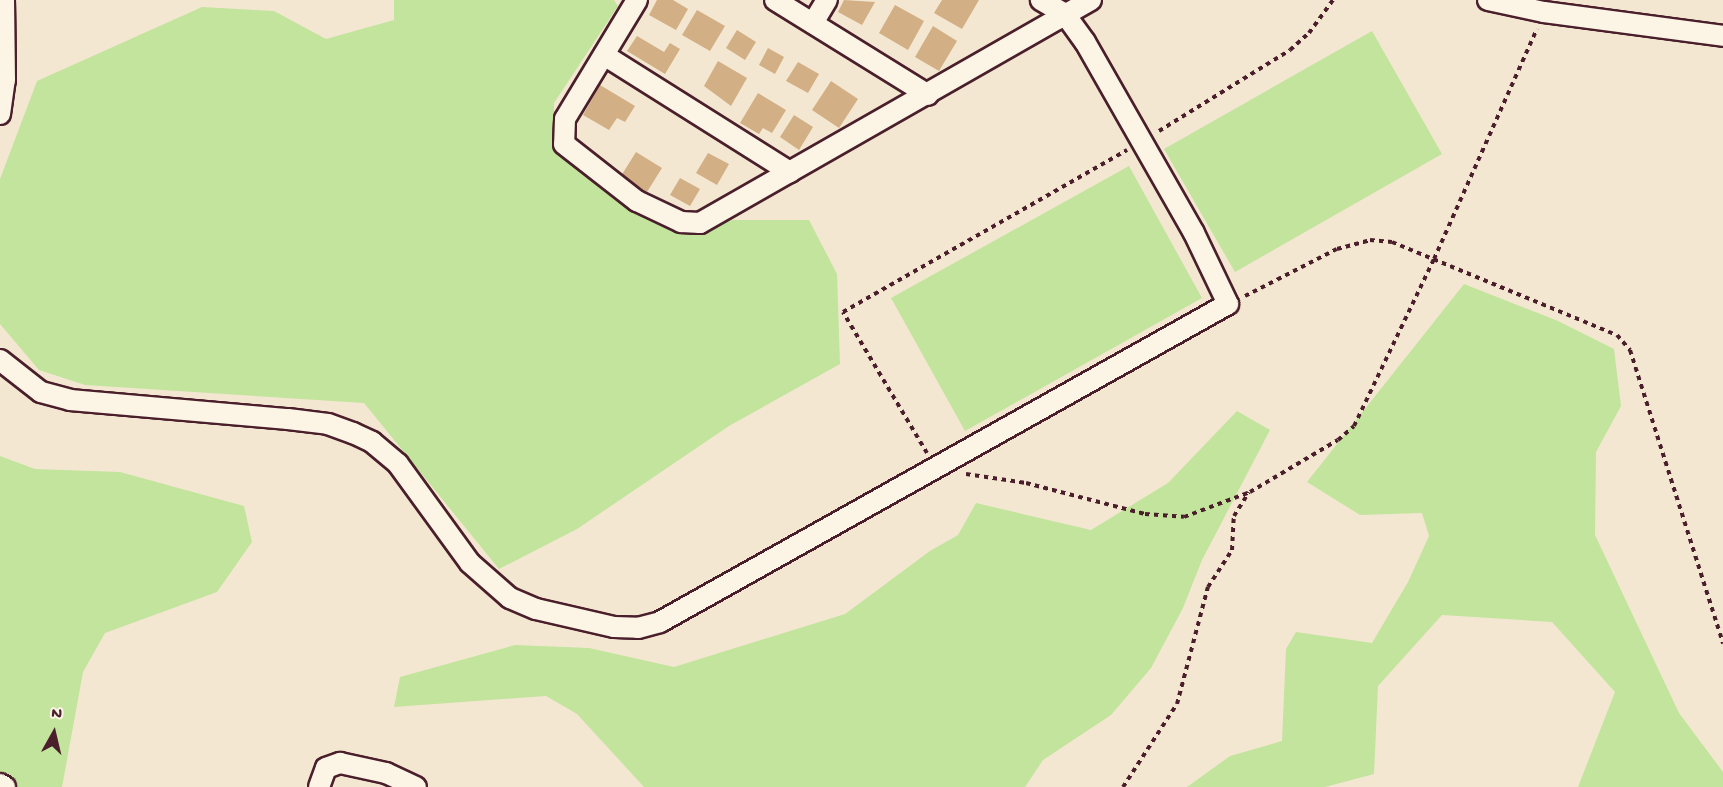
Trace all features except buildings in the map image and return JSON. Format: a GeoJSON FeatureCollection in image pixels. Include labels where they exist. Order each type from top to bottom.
{"type":"FeatureCollection","features":[{"type":"Feature","properties":{"kind":"street"},"geometry":{"type":"LineString","coordinates":[[0,114],[5,80],[4,0]]}},
{"type":"Feature","properties":{"kind":"street"},"geometry":{"type":"LineString","coordinates":[[637,0],[565,119],[564,144],[637,201],[681,222],[699,223],[1091,0]]}},
{"type":"Feature","properties":{"kind":"street"},"geometry":{"type":"LineString","coordinates":[[775,0],[927,95]]}},
{"type":"Feature","properties":{"kind":"street"},"geometry":{"type":"LineString","coordinates":[[813,23],[826,0]]}},
{"type":"Feature","properties":{"kind":"street"},"geometry":{"type":"LineString","coordinates":[[0,360],[41,392],[70,400],[288,418],[328,424],[352,433],[372,442],[398,464],[489,583],[536,609],[614,627],[638,628],[679,613],[1228,304],[1194,233],[1085,42],[1065,14],[1041,0]]}},
{"type":"Feature","properties":{"kind":"street"},"geometry":{"type":"LineString","coordinates":[[1488,0],[1544,12],[1723,36]]}},
{"type":"Feature","properties":{"kind":"street"},"geometry":{"type":"LineString","coordinates":[[604,54],[790,172]]}},
{"type":"Feature","properties":{"kind":"street"},"geometry":{"type":"LineString","coordinates":[[319,787],[327,768],[340,763],[386,773],[416,787]]}},
{"type":"Feature","properties":{"kind":"street"},"geometry":{"type":"LineString","coordinates":[[0,784],[5,787]]}},
{"type":"Feature","properties":{"kind":"path"},"geometry":{"type":"LineString","coordinates":[[1333,0],[1310,33],[1290,50],[1141,142],[843,312],[936,469],[1026,483],[1145,514],[1184,517],[1250,492],[1338,440],[1354,426],[1434,259],[1544,12]]}},
{"type":"Feature","properties":{"kind":"path"},"geometry":{"type":"LineString","coordinates":[[1228,304],[1337,249],[1370,240],[1392,242],[1617,335],[1630,350],[1723,644]]}},
{"type":"Feature","properties":{"kind":"path"},"geometry":{"type":"LineString","coordinates":[[1123,787],[1177,704],[1208,587],[1232,550],[1234,516],[1250,492]]}},
{"type":"Feature","properties":{"kind":"green space"},"geometry":{"type":"Polygon","coordinates":[[[394,0],[614,0],[618,6],[554,103],[554,139],[569,159],[644,213],[674,230],[703,232],[732,220],[809,220],[837,274],[840,364],[729,426],[577,529],[499,569],[364,403],[85,385],[39,370],[0,324],[0,179],[37,81],[202,7],[274,11],[326,39],[394,20],[394,0]]]}},
{"type":"Feature","properties":{"kind":"green space"},"geometry":{"type":"Polygon","coordinates":[[[1372,31],[1442,154],[1235,272],[1164,149],[1372,31]]]}},
{"type":"Feature","properties":{"kind":"green space"},"geometry":{"type":"Polygon","coordinates":[[[1129,166],[1202,298],[965,431],[891,298],[1129,166]]]}},
{"type":"Feature","properties":{"kind":"green space"},"geometry":{"type":"Polygon","coordinates":[[[1464,284],[1558,321],[1614,349],[1621,406],[1596,452],[1595,535],[1679,713],[1723,772],[1723,787],[1578,787],[1615,692],[1552,622],[1442,615],[1378,686],[1374,774],[1325,787],[1187,787],[1230,756],[1282,741],[1286,649],[1296,632],[1372,643],[1408,582],[1429,536],[1422,513],[1360,515],[1307,482],[1464,284]]]}},
{"type":"Feature","properties":{"kind":"green space"},"geometry":{"type":"Polygon","coordinates":[[[1237,411],[1270,430],[1202,560],[1183,608],[1151,668],[1111,715],[1043,760],[1025,787],[644,787],[577,714],[546,696],[394,707],[400,677],[515,645],[589,648],[674,667],[845,614],[930,551],[958,535],[976,503],[1091,530],[1168,483],[1237,411]]]}},
{"type":"Feature","properties":{"kind":"green space"},"geometry":{"type":"Polygon","coordinates":[[[0,456],[35,469],[120,472],[244,506],[252,542],[217,592],[105,633],[83,672],[62,787],[0,787],[0,456]]]}}]}
